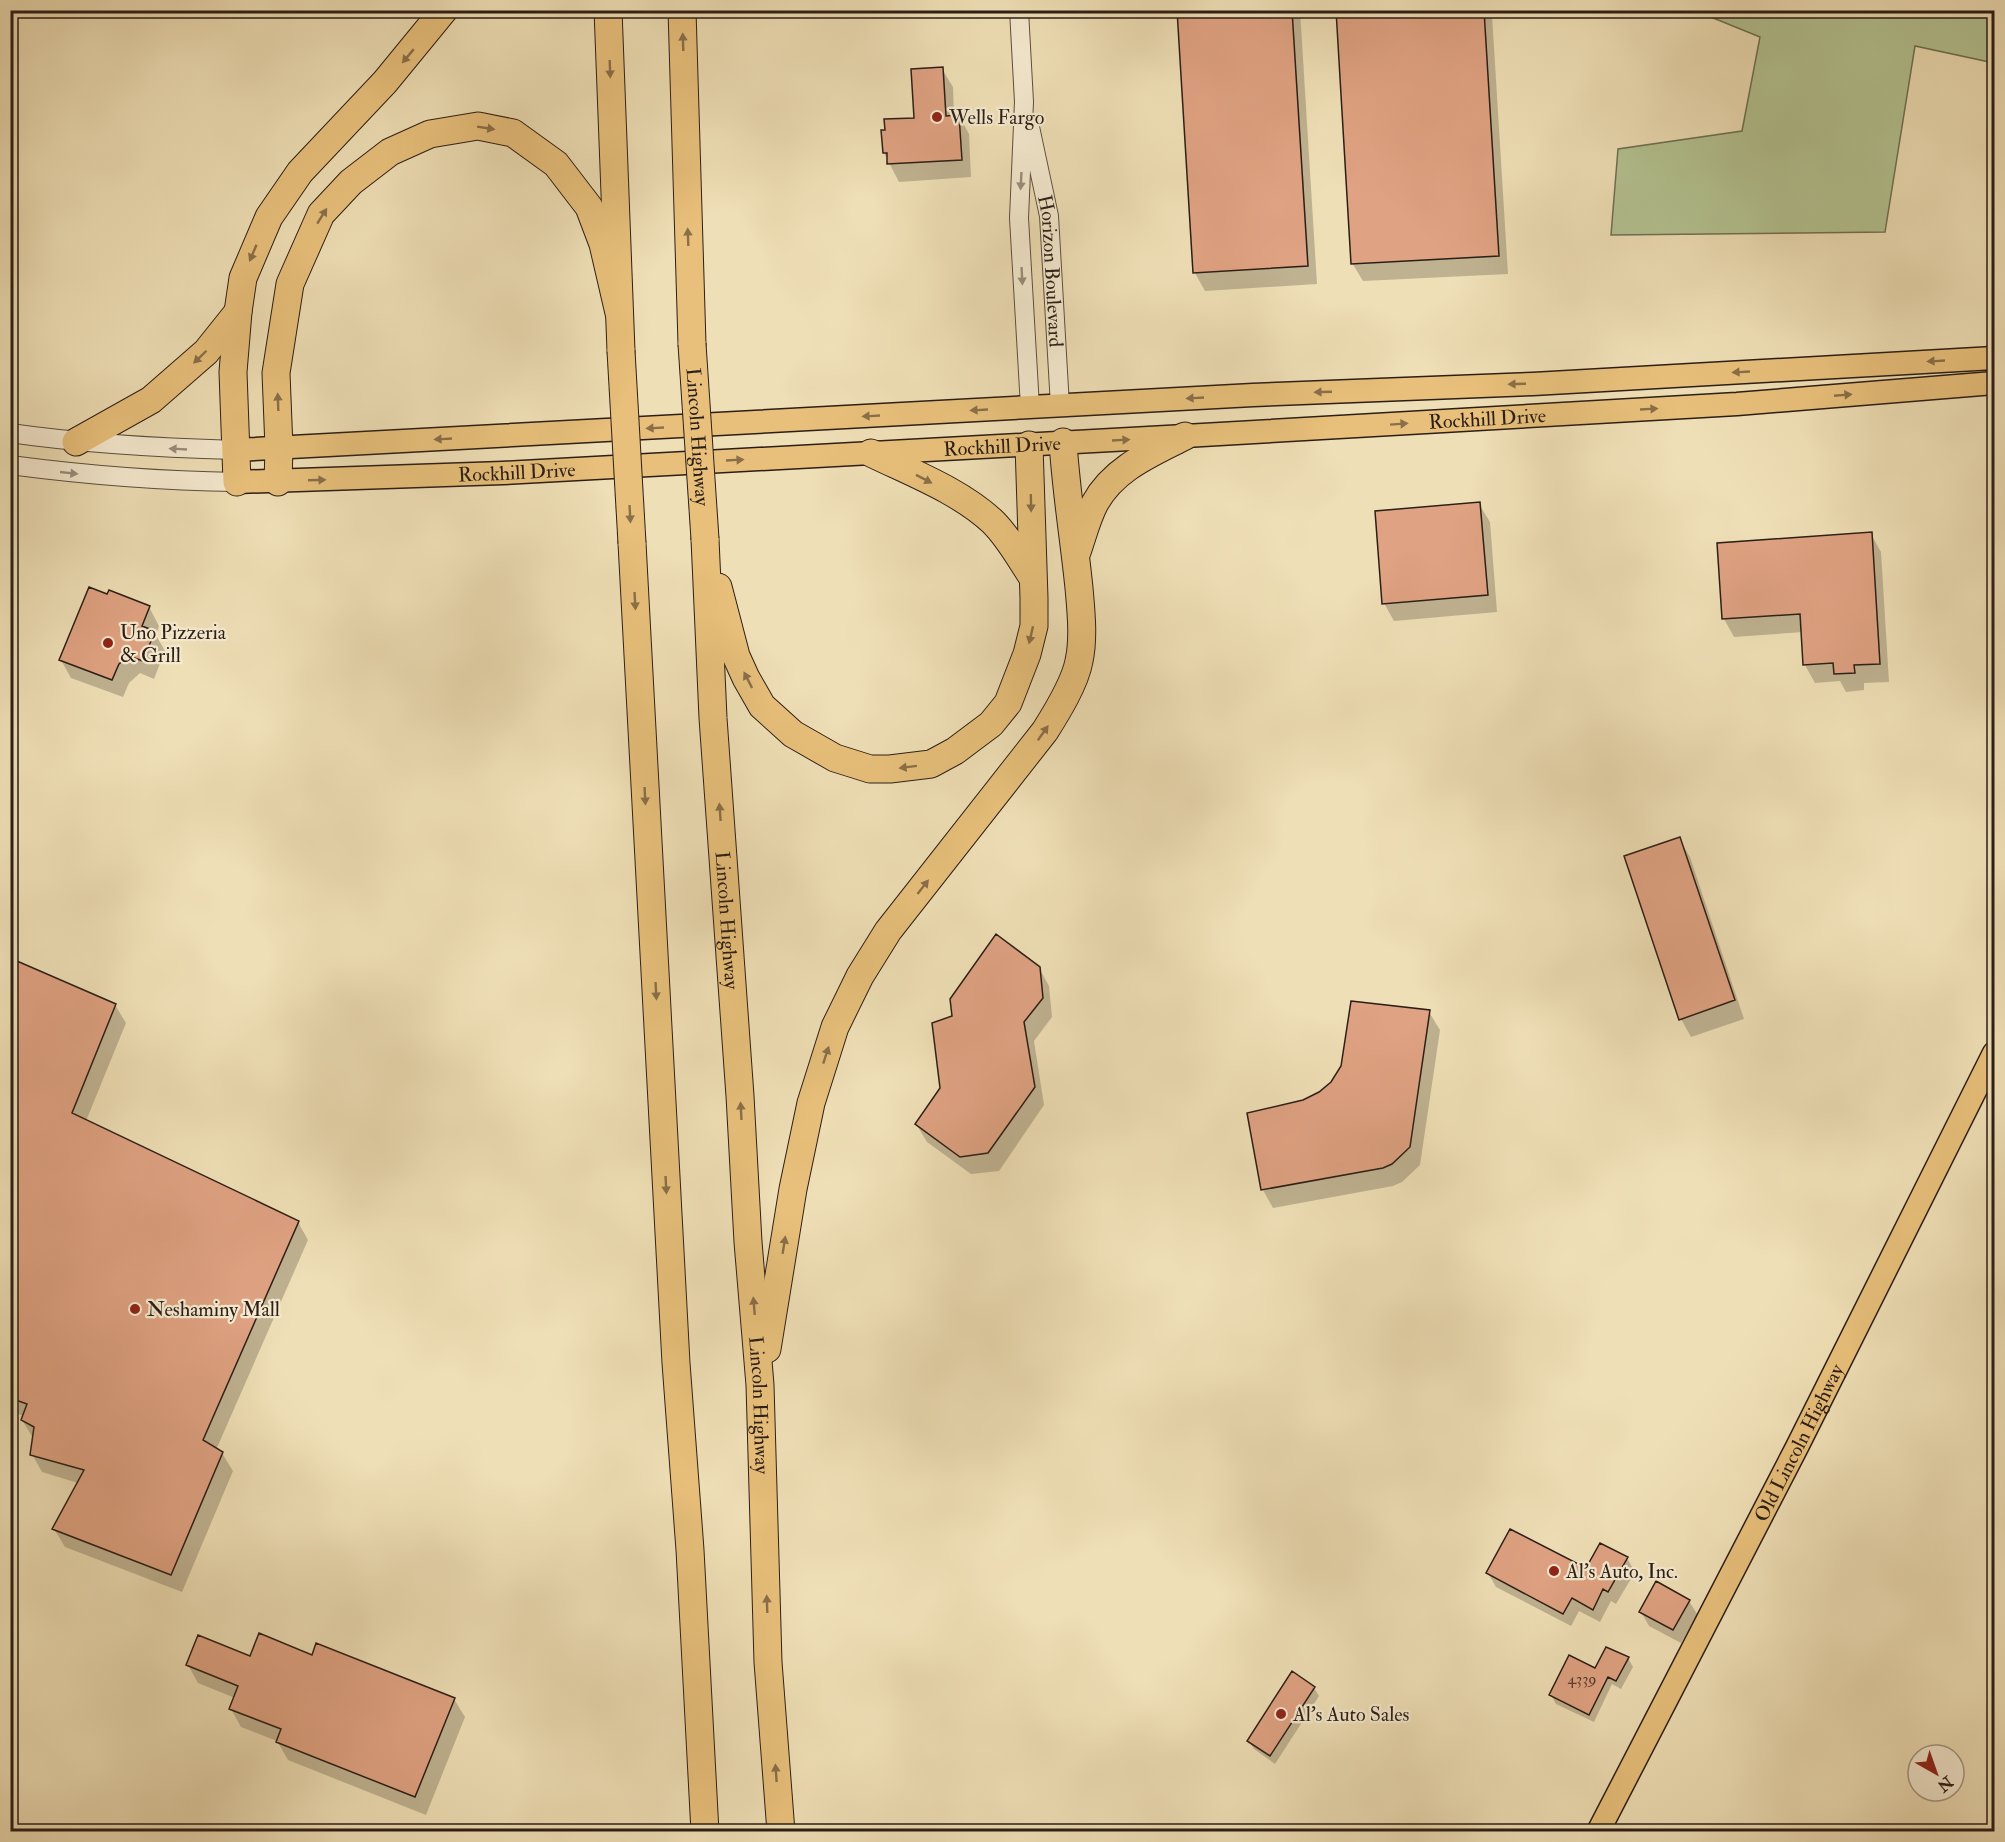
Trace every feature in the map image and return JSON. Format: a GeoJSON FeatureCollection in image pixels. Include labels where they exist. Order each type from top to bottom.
{"type":"FeatureCollection","features":[{"type":"Feature","properties":{"kind":"highway"},"geometry":{"type":"LineString","coordinates":[[237,482],[233,372],[238,312],[243,278],[268,217],[300,172],[385,82],[444,10]]}},
{"type":"Feature","properties":{"kind":"highway"},"geometry":{"type":"LineString","coordinates":[[608,10],[621,351],[676,1363],[690,1550],[705,1832]]}},
{"type":"Feature","properties":{"kind":"highway","name":"Lincoln Highway"},"geometry":{"type":"LineString","coordinates":[[682,10],[692,344],[705,539],[713,718],[748,1242],[760,1385],[768,1662],[780,1832]]}},
{"type":"Feature","properties":{"kind":"highway"},"geometry":{"type":"LineString","coordinates":[[278,482],[276,372],[290,284],[321,214],[351,182],[390,152],[430,134],[478,126],[513,133],[556,164],[589,207],[603,243],[620,314]]}},
{"type":"Feature","properties":{"kind":"highway"},"geometry":{"type":"LineString","coordinates":[[76,442],[151,400],[206,352],[238,312]]}},
{"type":"Feature","properties":{"kind":"highway"},"geometry":{"type":"LineString","coordinates":[[1076,556],[1090,513],[1110,482],[1139,460],[1185,436]]}},
{"type":"Feature","properties":{"kind":"highway"},"geometry":{"type":"LineString","coordinates":[[760,1385],[793,1189],[811,1103],[835,1027],[860,976],[888,931],[1045,731],[1062,702],[1079,662],[1082,626],[1063,442]]}},
{"type":"Feature","properties":{"kind":"highway"},"geometry":{"type":"LineString","coordinates":[[705,539],[736,656],[762,706],[793,734],[811,746],[848,764],[870,770],[890,770],[931,764],[964,745],[991,724],[1008,704],[1027,654],[1034,626],[1029,444]]}},
{"type":"Feature","properties":{"kind":"highway"},"geometry":{"type":"LineString","coordinates":[[871,453],[945,490],[993,522],[1011,543],[1032,577]]}},
{"type":"Feature","properties":{"kind":"main road","name":"Rockhill Drive"},"geometry":{"type":"LineString","coordinates":[[236,450],[1253,395],[1533,384],[1995,358]]}},
{"type":"Feature","properties":{"kind":"main road","name":"Rockhill Drive"},"geometry":{"type":"LineString","coordinates":[[237,482],[503,473],[1185,436],[1737,404],[1995,383]]}},
{"type":"Feature","properties":{"kind":"main road","name":"Horizon Boulevard"},"geometry":{"type":"LineString","coordinates":[[1060,406],[1063,442]]}},
{"type":"Feature","properties":{"kind":"main road","name":"Horizon Boulevard"},"geometry":{"type":"LineString","coordinates":[[1029,407],[1029,444]]}},
{"type":"Feature","properties":{"kind":"main road","name":"Old Lincoln Highway"},"geometry":{"type":"LineString","coordinates":[[1598,1832],[1797,1447],[1995,1053]]}},
{"type":"Feature","properties":{"kind":"street","name":"Horizon Boulevard"},"geometry":{"type":"LineString","coordinates":[[1019,10],[1024,102],[1019,218],[1029,407]]}},
{"type":"Feature","properties":{"kind":"street","name":"Horizon Boulevard"},"geometry":{"type":"LineString","coordinates":[[1024,102],[1049,216],[1060,406]]}},
{"type":"Feature","properties":{"kind":"street","name":"Rockhill Drive"},"geometry":{"type":"LineString","coordinates":[[10,433],[76,442],[139,447],[236,450]]}},
{"type":"Feature","properties":{"kind":"street","name":"Rockhill Drive"},"geometry":{"type":"LineString","coordinates":[[10,465],[72,473],[237,482]]}},
{"type":"Feature","properties":{"kind":"green space"},"geometry":{"type":"Polygon","coordinates":[[[1696,11],[1994,11],[1994,63],[1915,46],[1885,232],[1611,235],[1618,149],[1742,131],[1760,37],[1696,11]]]}},
{"type":"Feature","properties":{"kind":"building"},"geometry":{"type":"Polygon","coordinates":[[[1177,10],[1292,10],[1308,266],[1193,273],[1177,10]]]}},
{"type":"Feature","properties":{"kind":"building"},"geometry":{"type":"Polygon","coordinates":[[[1336,10],[1484,10],[1499,256],[1351,264],[1336,10]]]}},
{"type":"Feature","properties":{"kind":"building","name":"Wells Fargo"},"geometry":{"type":"Polygon","coordinates":[[[943,67],[946,116],[959,115],[962,160],[887,164],[887,153],[883,153],[881,130],[885,130],[884,119],[914,118],[911,69],[943,67]]]}},
{"type":"Feature","properties":{"kind":"building"},"geometry":{"type":"Polygon","coordinates":[[[1480,502],[1488,595],[1382,604],[1375,511],[1480,502]]]}},
{"type":"Feature","properties":{"kind":"building"},"geometry":{"type":"Polygon","coordinates":[[[1872,532],[1880,664],[1854,665],[1855,673],[1834,674],[1833,663],[1803,665],[1800,614],[1722,619],[1717,543],[1872,532]]]}},
{"type":"Feature","properties":{"kind":"building","name":"Uno Pizzeria & Grill"},"geometry":{"type":"Polygon","coordinates":[[[89,587],[107,594],[109,590],[150,606],[142,626],[155,631],[143,661],[129,656],[119,664],[112,680],[59,660],[89,587]]]}},
{"type":"Feature","properties":{"kind":"building"},"geometry":{"type":"Polygon","coordinates":[[[1680,837],[1735,1000],[1679,1020],[1624,856],[1680,837]]]}},
{"type":"Feature","properties":{"kind":"building"},"geometry":{"type":"Polygon","coordinates":[[[996,934],[1040,967],[1043,998],[1024,1022],[1035,1087],[988,1153],[960,1157],[915,1124],[940,1088],[932,1023],[952,1016],[950,999],[996,934]]]}},
{"type":"Feature","properties":{"kind":"building","name":"Neshaminy Mall"},"geometry":{"type":"Polygon","coordinates":[[[10,958],[116,1004],[72,1113],[299,1221],[203,1440],[223,1452],[171,1575],[52,1529],[84,1470],[30,1455],[34,1427],[21,1420],[27,1404],[10,1398],[10,958]]]}},
{"type":"Feature","properties":{"kind":"building"},"geometry":{"type":"Polygon","coordinates":[[[1351,1001],[1430,1010],[1410,1147],[1392,1164],[1383,1168],[1261,1190],[1247,1113],[1303,1100],[1319,1092],[1331,1082],[1341,1066],[1351,1001]]]}},
{"type":"Feature","properties":{"kind":"building","name":"Al's Auto, Inc."},"geometry":{"type":"Polygon","coordinates":[[[1510,1529],[1586,1568],[1600,1543],[1628,1557],[1608,1592],[1603,1589],[1593,1610],[1572,1598],[1563,1614],[1486,1573],[1510,1529]]]}},
{"type":"Feature","properties":{"kind":"building","name":"Al's Auto, Inc."},"geometry":{"type":"Polygon","coordinates":[[[1656,1581],[1690,1600],[1673,1630],[1639,1612],[1656,1581]]]}},
{"type":"Feature","properties":{"kind":"building"},"geometry":{"type":"Polygon","coordinates":[[[259,1633],[312,1655],[316,1643],[455,1698],[415,1797],[276,1742],[281,1729],[229,1709],[238,1686],[186,1665],[198,1635],[250,1656],[259,1633]]]}},
{"type":"Feature","properties":{"kind":"building"},"geometry":{"type":"Polygon","coordinates":[[[1606,1647],[1629,1657],[1616,1681],[1608,1677],[1589,1715],[1549,1695],[1569,1655],[1595,1668],[1606,1647]]]}},
{"type":"Feature","properties":{"kind":"building","name":"Al's Auto Sales"},"geometry":{"type":"Polygon","coordinates":[[[1292,1671],[1315,1687],[1270,1756],[1247,1741],[1292,1671]]]}},
{"type":"Feature","properties":{"kind":"place","name":"Wells Fargo"},"geometry":{"type":"Point","coordinates":[937,117]}},
{"type":"Feature","properties":{"kind":"place","name":"Uno Pizzeria & Grill"},"geometry":{"type":"Point","coordinates":[108,643]}},
{"type":"Feature","properties":{"kind":"place","name":"Neshaminy Mall"},"geometry":{"type":"Point","coordinates":[135,1309]}},
{"type":"Feature","properties":{"kind":"place","name":"Al's Auto, Inc."},"geometry":{"type":"Point","coordinates":[1554,1571]}},
{"type":"Feature","properties":{"kind":"place","name":"Al's Auto Sales"},"geometry":{"type":"Point","coordinates":[1281,1714]}}]}
